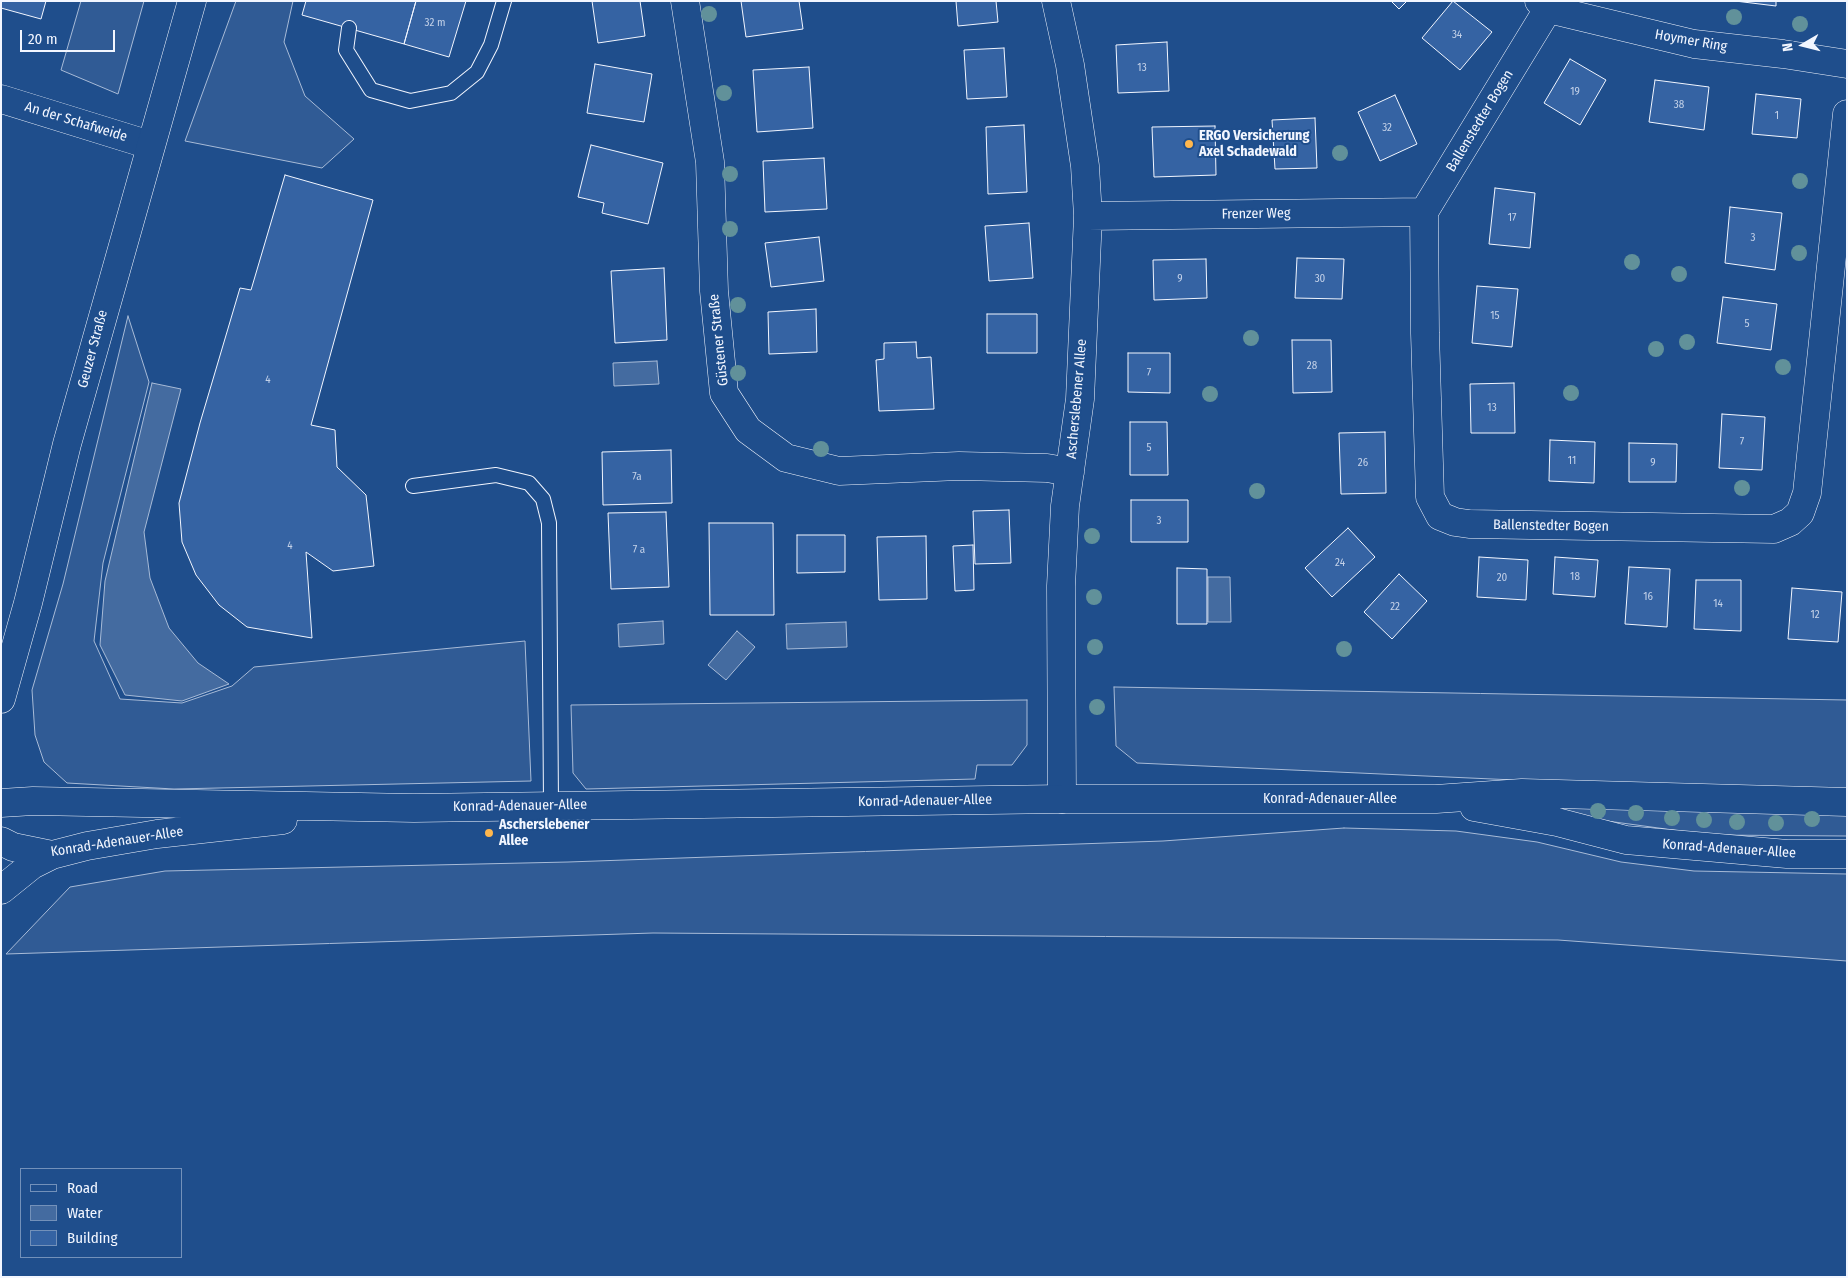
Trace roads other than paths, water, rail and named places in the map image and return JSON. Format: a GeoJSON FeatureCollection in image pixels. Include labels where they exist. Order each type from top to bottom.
{"type":"FeatureCollection","features":[{"type":"Feature","properties":{"kind":"street","name":"Geuzer Straße"},"geometry":{"type":"LineString","coordinates":[[1,699],[28,603],[66,444],[192,1]]}},
{"type":"Feature","properties":{"kind":"street","name":"Güstener Straße"},"geometry":{"type":"LineString","coordinates":[[685,1],[710,162],[714,291],[724,392],[748,430],[786,458],[839,471],[959,466],[1048,468],[1070,472]]}},
{"type":"Feature","properties":{"kind":"street","name":"Ascherslebener Allee"},"geometry":{"type":"LineString","coordinates":[[1056,1],[1086,166],[1088,216],[1080,399],[1064,506],[1061,586],[1062,799]]}},
{"type":"Feature","properties":{"kind":"street","name":"Hoymer Ring"},"geometry":{"type":"LineString","coordinates":[[1544,5],[1694,44],[1783,54],[1847,64]]}},
{"type":"Feature","properties":{"kind":"street","name":"Ballenstedter Bogen"},"geometry":{"type":"LineString","coordinates":[[1544,5],[1424,212],[1425,333],[1430,497],[1440,516],[1454,522],[1469,524],[1774,529],[1790,522],[1800,513],[1807,493],[1847,114]]}},
{"type":"Feature","properties":{"kind":"street","name":"An der Schafweide"},"geometry":{"type":"LineString","coordinates":[[1,100],[150,145]]}},
{"type":"Feature","properties":{"kind":"street","name":"Frenzer Weg"},"geometry":{"type":"LineString","coordinates":[[1088,216],[1424,212]]}},
{"type":"Feature","properties":{"kind":"street","name":"Konrad-Adenauer-Allee"},"geometry":{"type":"LineString","coordinates":[[1,803],[33,801],[414,808],[1062,799],[1436,799],[1522,793],[1847,802]]}},
{"type":"Feature","properties":{"kind":"street","name":"Konrad-Adenauer-Allee"},"geometry":{"type":"LineString","coordinates":[[1436,799],[1557,822],[1626,840],[1787,854],[1847,854]]}},
{"type":"Feature","properties":{"kind":"street","name":"Konrad-Adenauer-Allee"},"geometry":{"type":"LineString","coordinates":[[1,841],[13,847],[52,855],[87,846],[157,834],[414,808]]}},
{"type":"Feature","properties":{"kind":"street"},"geometry":{"type":"LineString","coordinates":[[1,890],[32,865],[52,855]]}},
{"type":"Feature","properties":{"kind":"lane"},"geometry":{"type":"LineString","coordinates":[[349,28],[346,50],[371,90],[410,101],[451,93],[477,72],[491,45],[504,1]]}},
{"type":"Feature","properties":{"kind":"lane"},"geometry":{"type":"LineString","coordinates":[[413,486],[496,476],[529,483],[543,499],[549,523],[551,805]]}},
{"type":"Feature","properties":{"kind":"water"},"geometry":{"type":"Polygon","coordinates":[[[657,361],[659,384],[614,386],[613,363],[657,361]]]}},
{"type":"Feature","properties":{"kind":"water"},"geometry":{"type":"Polygon","coordinates":[[[152,383],[181,389],[144,532],[150,578],[169,628],[198,663],[229,684],[182,701],[125,695],[100,645],[105,581],[152,383]]]}},
{"type":"Feature","properties":{"kind":"water"},"geometry":{"type":"Polygon","coordinates":[[[1208,577],[1230,577],[1231,622],[1208,622],[1208,577]]]}},
{"type":"Feature","properties":{"kind":"water"},"geometry":{"type":"Polygon","coordinates":[[[663,621],[664,644],[619,647],[618,624],[663,621]]]}},
{"type":"Feature","properties":{"kind":"water"},"geometry":{"type":"Polygon","coordinates":[[[846,622],[847,647],[787,649],[786,624],[846,622]]]}},
{"type":"Feature","properties":{"kind":"water"},"geometry":{"type":"Polygon","coordinates":[[[737,631],[755,647],[726,680],[708,665],[737,631]]]}},
{"type":"Feature","properties":{"kind":"place","name":"ERGO Versicherung Axel Schadewald"},"geometry":{"type":"Point","coordinates":[1189,144]}},
{"type":"Feature","properties":{"kind":"place","name":"Ascherslebener Allee"},"geometry":{"type":"Point","coordinates":[489,833]}}]}
